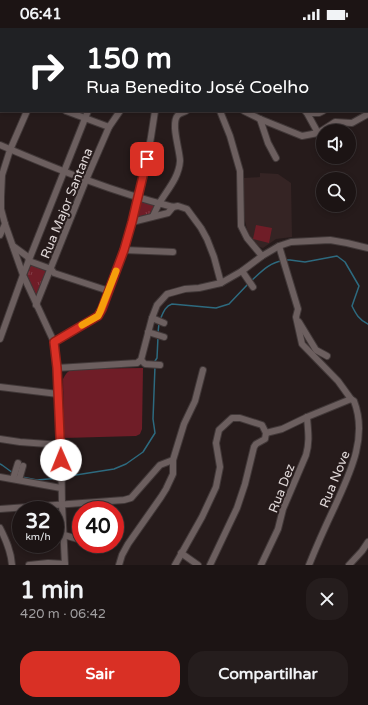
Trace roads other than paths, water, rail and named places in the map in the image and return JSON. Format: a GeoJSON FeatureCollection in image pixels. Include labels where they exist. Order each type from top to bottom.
{"type":"FeatureCollection","features":[{"type":"Feature","properties":{"kind":"street"},"geometry":{"type":"LineString","coordinates":[[27,112],[1,175],[2,209],[12,246],[23,275],[54,342],[57,368],[61,445],[62,501]]}},
{"type":"Feature","properties":{"kind":"street"},"geometry":{"type":"LineString","coordinates":[[69,112],[109,127]]}},
{"type":"Feature","properties":{"kind":"street"},"geometry":{"type":"LineString","coordinates":[[0,339],[2,326],[88,112]]}},
{"type":"Feature","properties":{"kind":"street","name":"Rua Major Santana"},"geometry":{"type":"LineString","coordinates":[[36,305],[86,180],[109,127],[119,112]]}},
{"type":"Feature","properties":{"kind":"street"},"geometry":{"type":"LineString","coordinates":[[54,342],[98,316],[102,309],[124,250],[132,222],[150,146],[156,112]]}},
{"type":"Feature","properties":{"kind":"street"},"geometry":{"type":"LineString","coordinates":[[153,216],[178,171],[180,160],[175,121],[178,115],[184,112]]}},
{"type":"Feature","properties":{"kind":"street"},"geometry":{"type":"LineString","coordinates":[[220,112],[230,136],[240,171],[242,226],[247,238],[262,256]]}},
{"type":"Feature","properties":{"kind":"street"},"geometry":{"type":"LineString","coordinates":[[246,112],[260,120],[302,136],[316,134]]}},
{"type":"Feature","properties":{"kind":"street"},"geometry":{"type":"LineString","coordinates":[[306,112],[322,112]]}},
{"type":"Feature","properties":{"kind":"street"},"geometry":{"type":"LineString","coordinates":[[306,112],[316,130]]}},
{"type":"Feature","properties":{"kind":"street"},"geometry":{"type":"LineString","coordinates":[[332,124],[335,122],[352,123],[368,114]]}},
{"type":"Feature","properties":{"kind":"street"},"geometry":{"type":"LineString","coordinates":[[260,120],[268,143],[276,158]]}},
{"type":"Feature","properties":{"kind":"street"},"geometry":{"type":"LineString","coordinates":[[0,145],[86,180],[138,197],[173,207],[178,206],[187,209],[207,239],[214,257],[221,283]]}},
{"type":"Feature","properties":{"kind":"street"},"geometry":{"type":"LineString","coordinates":[[132,222],[168,213],[173,207]]}},
{"type":"Feature","properties":{"kind":"street"},"geometry":{"type":"LineString","coordinates":[[0,235],[6,224]]}},
{"type":"Feature","properties":{"kind":"street"},"geometry":{"type":"LineString","coordinates":[[57,368],[137,363],[141,360],[150,332],[158,321],[157,305],[167,294],[185,289],[199,288],[221,283],[243,273],[262,256],[280,249],[291,242],[330,240],[368,248]]}},
{"type":"Feature","properties":{"kind":"street"},"geometry":{"type":"LineString","coordinates":[[12,246],[28,257],[29,261],[51,269],[54,273],[109,290]]}},
{"type":"Feature","properties":{"kind":"street","name":"Rua Nove"},"geometry":{"type":"LineString","coordinates":[[280,249],[298,309],[296,317],[302,344],[338,381],[354,401],[358,408],[360,421],[357,456],[309,565]]}},
{"type":"Feature","properties":{"kind":"street"},"geometry":{"type":"LineString","coordinates":[[124,250],[173,252]]}},
{"type":"Feature","properties":{"kind":"street"},"geometry":{"type":"LineString","coordinates":[[243,273],[252,286]]}},
{"type":"Feature","properties":{"kind":"street"},"geometry":{"type":"LineString","coordinates":[[296,317],[316,350],[327,356]]}},
{"type":"Feature","properties":{"kind":"street"},"geometry":{"type":"LineString","coordinates":[[150,332],[162,336]]}},
{"type":"Feature","properties":{"kind":"street"},"geometry":{"type":"LineString","coordinates":[[141,360],[146,364],[160,365]]}},
{"type":"Feature","properties":{"kind":"street"},"geometry":{"type":"LineString","coordinates":[[119,565],[128,544],[161,497],[173,474],[173,460],[184,424],[195,401],[203,370]]}},
{"type":"Feature","properties":{"kind":"street"},"geometry":{"type":"LineString","coordinates":[[0,387],[58,394]]}},
{"type":"Feature","properties":{"kind":"street"},"geometry":{"type":"LineString","coordinates":[[266,433],[282,428],[351,399]]}},
{"type":"Feature","properties":{"kind":"street","name":"Rua Dez"},"geometry":{"type":"LineString","coordinates":[[261,565],[278,529],[283,509],[306,455],[309,445],[306,417]]}},
{"type":"Feature","properties":{"kind":"street"},"geometry":{"type":"LineString","coordinates":[[175,565],[202,517],[216,487],[220,467],[216,442],[219,430],[232,418],[240,418],[262,425],[266,433],[265,439],[256,444],[254,447],[245,484],[237,508],[210,565]]}},
{"type":"Feature","properties":{"kind":"street"},"geometry":{"type":"LineString","coordinates":[[0,439],[61,445]]}},
{"type":"Feature","properties":{"kind":"street"},"geometry":{"type":"LineString","coordinates":[[64,504],[124,500],[131,498],[160,465],[173,460]]}},
{"type":"Feature","properties":{"kind":"street"},"geometry":{"type":"LineString","coordinates":[[16,479],[20,467]]}},
{"type":"Feature","properties":{"kind":"street"},"geometry":{"type":"LineString","coordinates":[[0,477],[16,479],[37,485],[61,488]]}},
{"type":"Feature","properties":{"kind":"street"},"geometry":{"type":"LineString","coordinates":[[0,508],[12,507]]}},
{"type":"Feature","properties":{"kind":"street"},"geometry":{"type":"LineString","coordinates":[[0,528],[10,550],[12,565]]}},
{"type":"Feature","properties":{"kind":"street"},"geometry":{"type":"LineString","coordinates":[[29,565],[48,563],[65,565],[64,535],[72,537]]}},
{"type":"Feature","properties":{"kind":"street"},"geometry":{"type":"LineString","coordinates":[[349,565],[368,542]]}},
{"type":"Feature","properties":{"kind":"street"},"geometry":{"type":"LineString","coordinates":[[181,553],[198,565]]}},
{"type":"Feature","properties":{"kind":"waterway"},"geometry":{"type":"LineString","coordinates":[[286,260],[305,262],[337,256],[345,262],[359,286],[352,306],[360,319],[368,324]]}},
{"type":"Feature","properties":{"kind":"waterway"},"geometry":{"type":"LineString","coordinates":[[251,281],[273,263],[282,261]]}},
{"type":"Feature","properties":{"kind":"waterway"},"geometry":{"type":"LineString","coordinates":[[160,320],[163,312],[172,304],[216,308],[229,304],[248,284]]}},
{"type":"Feature","properties":{"kind":"waterway"},"geometry":{"type":"LineString","coordinates":[[158,333],[159,323]]}},
{"type":"Feature","properties":{"kind":"waterway"},"geometry":{"type":"LineString","coordinates":[[155,363],[157,358],[158,337]]}},
{"type":"Feature","properties":{"kind":"waterway"},"geometry":{"type":"LineString","coordinates":[[63,477],[114,469],[126,464],[143,452],[155,433],[153,419],[155,366]]}},
{"type":"Feature","properties":{"kind":"waterway"},"geometry":{"type":"LineString","coordinates":[[0,464],[13,473]]}},
{"type":"Feature","properties":{"kind":"waterway"},"geometry":{"type":"LineString","coordinates":[[22,477],[37,480],[60,478]]}}]}
